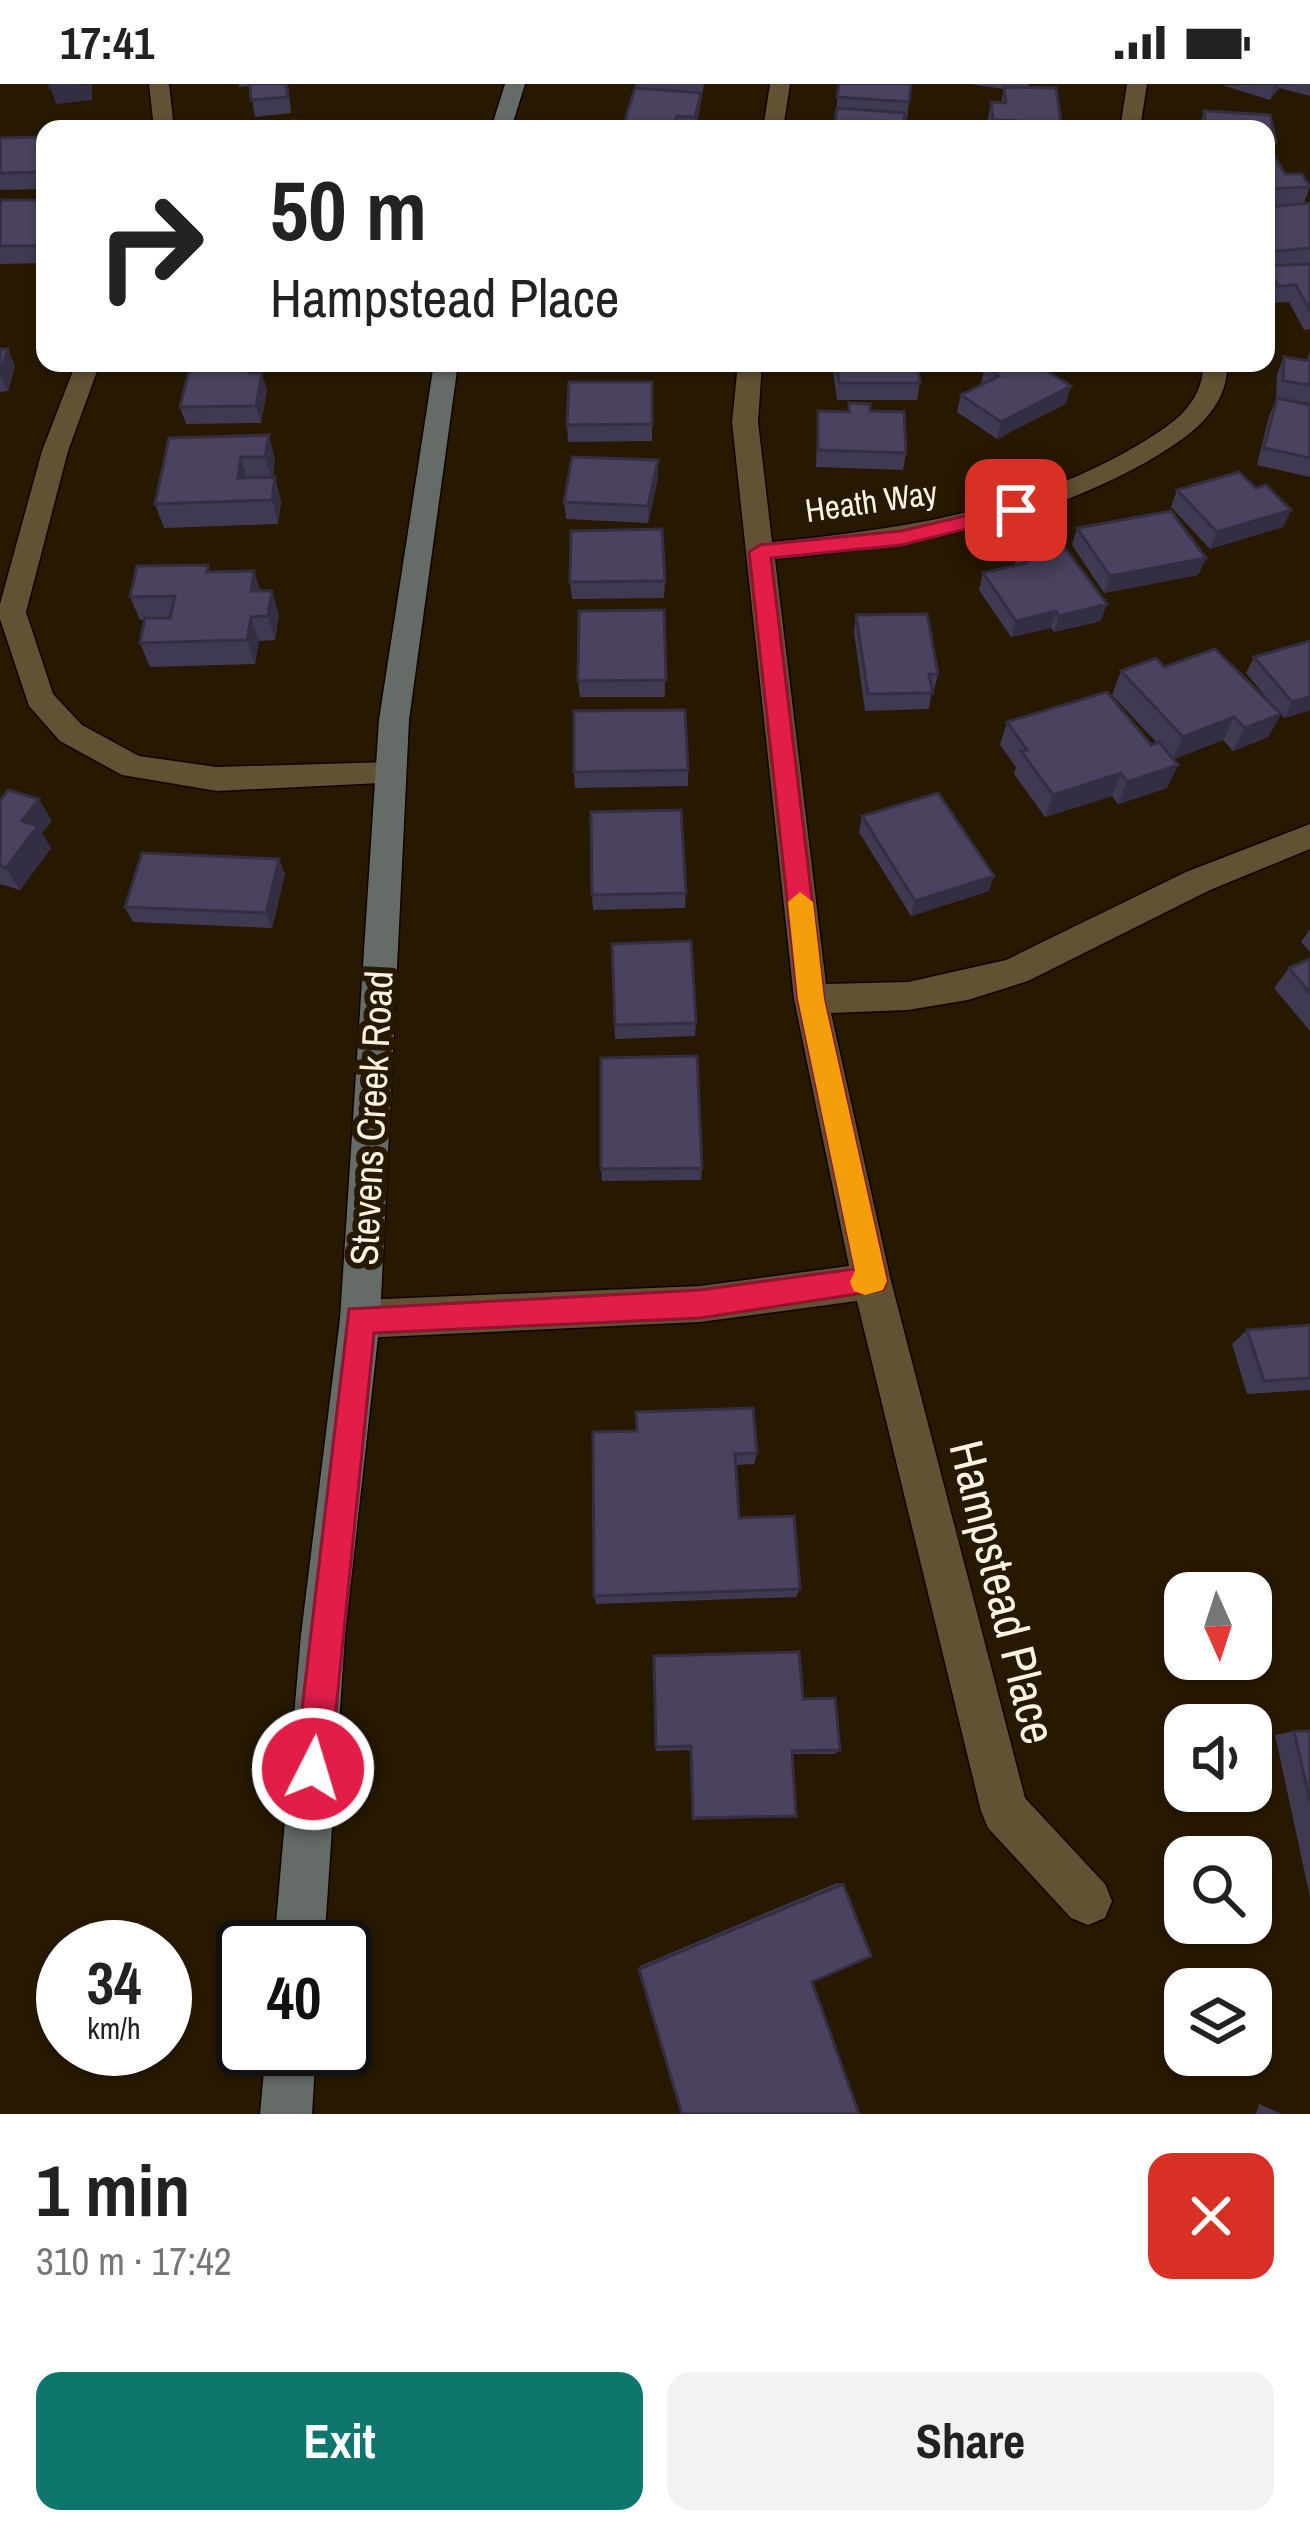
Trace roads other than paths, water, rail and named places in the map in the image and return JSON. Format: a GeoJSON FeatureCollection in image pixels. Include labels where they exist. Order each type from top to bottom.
{"type":"FeatureCollection","features":[{"type":"Feature","properties":{"kind":"street"},"geometry":{"type":"LineString","coordinates":[[159,84],[163,120]]}},
{"type":"Feature","properties":{"kind":"street"},"geometry":{"type":"LineString","coordinates":[[504,120],[515,84]]}},
{"type":"Feature","properties":{"kind":"street"},"geometry":{"type":"LineString","coordinates":[[774,120],[780,84]]}},
{"type":"Feature","properties":{"kind":"street"},"geometry":{"type":"LineString","coordinates":[[1131,120],[1137,84]]}},
{"type":"Feature","properties":{"kind":"street"},"geometry":{"type":"LineString","coordinates":[[85,372],[56,451],[12,612],[40,698],[71,733],[133,767],[217,779],[390,774]]}},
{"type":"Feature","properties":{"kind":"street","name":"Stevens Creek Road"},"geometry":{"type":"LineString","coordinates":[[301,1920],[323,1635],[360,1319],[390,774],[445,372]]}},
{"type":"Feature","properties":{"kind":"street","name":"Hampstead Place"},"geometry":{"type":"LineString","coordinates":[[749,372],[745,422],[811,999],[872,1281],[1005,1811],[1088,1901]]}},
{"type":"Feature","properties":{"kind":"street","name":"Heath Way"},"geometry":{"type":"LineString","coordinates":[[760,552],[901,538],[1054,501],[1150,450],[1196,419],[1216,372]]}},
{"type":"Feature","properties":{"kind":"street"},"geometry":{"type":"LineString","coordinates":[[811,999],[908,996],[968,986],[1016,971],[1198,880],[1310,836]]}},
{"type":"Feature","properties":{"kind":"street"},"geometry":{"type":"LineString","coordinates":[[360,1319],[700,1304],[872,1281]]}},
{"type":"Feature","properties":{"kind":"street"},"geometry":{"type":"LineString","coordinates":[[286,2114],[289,2076]]}}]}
